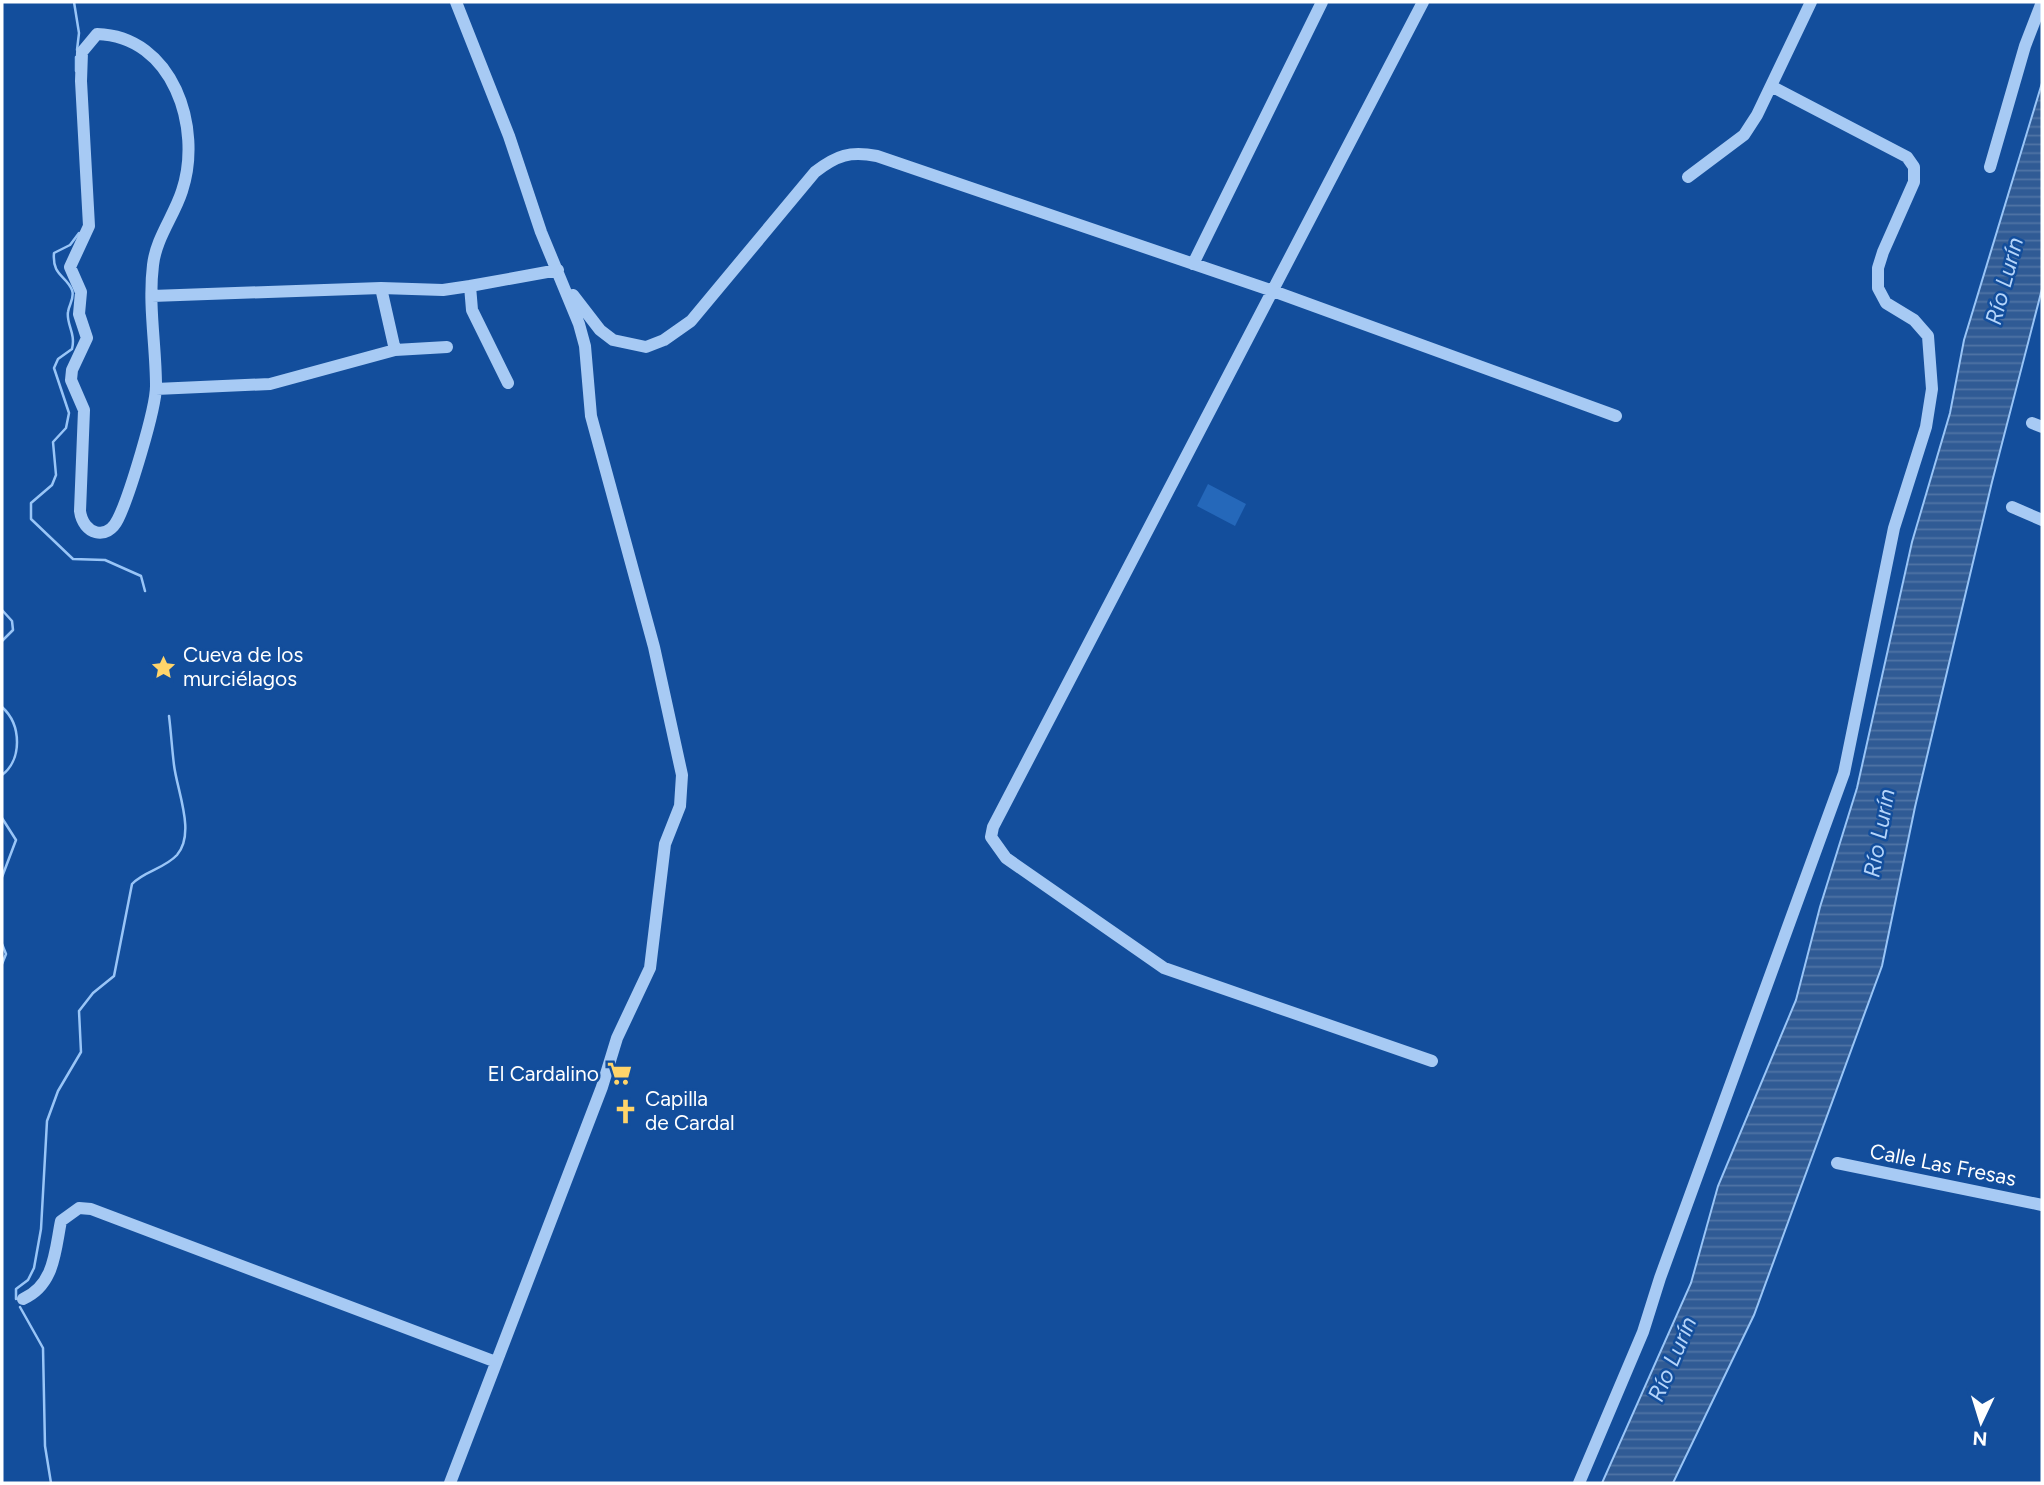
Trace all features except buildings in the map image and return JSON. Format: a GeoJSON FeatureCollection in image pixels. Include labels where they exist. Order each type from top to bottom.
{"type":"FeatureCollection","features":[{"type":"Feature","properties":{"kind":"street"},"geometry":{"type":"LineString","coordinates":[[450,1483],[602,1087],[617,1038],[650,968],[665,844],[682,795],[682,775],[673,725],[591,416],[585,346],[564,284],[456,2]]}},
{"type":"Feature","properties":{"kind":"street"},"geometry":{"type":"LineString","coordinates":[[1193,264],[1322,2]]}},
{"type":"Feature","properties":{"kind":"street"},"geometry":{"type":"LineString","coordinates":[[1423,2],[993,827],[991,837],[1006,858],[1164,968],[1432,1061]]}},
{"type":"Feature","properties":{"kind":"street"},"geometry":{"type":"LineString","coordinates":[[1688,177],[1744,135],[1811,2]]}},
{"type":"Feature","properties":{"kind":"street"},"geometry":{"type":"LineString","coordinates":[[1990,167],[2025,46],[2042,2]]}},
{"type":"Feature","properties":{"kind":"street"},"geometry":{"type":"LineString","coordinates":[[97,34],[140,46],[159,58],[175,85],[185,116],[188,165],[183,190],[153,261],[156,389],[130,489],[117,521],[107,531],[90,531],[82,523],[80,510],[84,410],[71,380],[72,370],[87,338],[79,314],[81,292],[70,267],[89,226],[81,81],[82,52],[97,34]]}},
{"type":"Feature","properties":{"kind":"street"},"geometry":{"type":"LineString","coordinates":[[1579,1483],[1643,1332],[1660,1278],[1829,819],[1855,731],[1894,528],[1926,427],[1932,389],[1928,336],[1914,320],[1886,303],[1878,288],[1878,268],[1914,182],[1914,167],[1907,157],[1771,86]]}},
{"type":"Feature","properties":{"kind":"street"},"geometry":{"type":"LineString","coordinates":[[564,284],[600,330],[613,340],[646,347],[664,340],[691,321],[815,172],[835,157],[855,152],[877,156],[1273,291],[1616,416]]}},
{"type":"Feature","properties":{"kind":"street"},"geometry":{"type":"LineString","coordinates":[[152,296],[381,288],[443,290],[558,270]]}},
{"type":"Feature","properties":{"kind":"street"},"geometry":{"type":"LineString","coordinates":[[470,286],[472,310],[508,383]]}},
{"type":"Feature","properties":{"kind":"street"},"geometry":{"type":"LineString","coordinates":[[381,288],[395,350]]}},
{"type":"Feature","properties":{"kind":"street"},"geometry":{"type":"LineString","coordinates":[[156,389],[289,382],[395,350],[447,346]]}},
{"type":"Feature","properties":{"kind":"street"},"geometry":{"type":"LineString","coordinates":[[2012,508],[2042,520]]}},
{"type":"Feature","properties":{"kind":"street","name":"Calle Las Fresas"},"geometry":{"type":"LineString","coordinates":[[1837,1163],[2042,1205]]}},
{"type":"Feature","properties":{"kind":"street"},"geometry":{"type":"LineString","coordinates":[[23,1298],[44,1285],[50,1273],[61,1221],[79,1208],[91,1209],[496,1362]]}},
{"type":"Feature","properties":{"kind":"shaded area"},"geometry":{"type":"Polygon","coordinates":[[[1208,484],[1246,504],[1235,526],[1197,506],[1208,484]]]}},
{"type":"Feature","properties":{"kind":"water","name":"Río Lurín"},"geometry":{"type":"Polygon","coordinates":[[[2042,83],[2042,289],[1992,482],[1915,807],[1882,966],[1754,1315],[1673,1483],[1602,1483],[1691,1283],[1718,1186],[1796,1000],[1820,907],[1857,788],[1912,542],[1950,413],[1964,340],[2042,83]]]}},
{"type":"Feature","properties":{"kind":"waterway"},"geometry":{"type":"LineString","coordinates":[[74,2],[79,33],[77,50]]}},
{"type":"Feature","properties":{"kind":"waterway"},"geometry":{"type":"LineString","coordinates":[[76,57],[76,71]]}},
{"type":"Feature","properties":{"kind":"waterway"},"geometry":{"type":"LineString","coordinates":[[79,233],[70,245],[54,253],[55,266],[73,293],[68,316],[73,338],[72,349],[58,359],[54,368],[69,413],[66,428],[53,442],[56,475],[52,485],[31,503],[31,519],[73,559],[105,560],[141,576],[145,591]]}},
{"type":"Feature","properties":{"kind":"waterway"},"geometry":{"type":"LineString","coordinates":[[2,610],[12,621],[13,630],[2,641]]}},
{"type":"Feature","properties":{"kind":"waterway"},"geometry":{"type":"LineString","coordinates":[[2,707],[13,723],[17,742],[13,761],[2,775]]}},
{"type":"Feature","properties":{"kind":"waterway"},"geometry":{"type":"LineString","coordinates":[[16,1299],[16,1289],[28,1280],[34,1268],[41,1229],[47,1121],[58,1091],[81,1052],[79,1011],[93,993],[114,976],[132,884],[172,860],[182,846],[185,835],[169,716]]}},
{"type":"Feature","properties":{"kind":"waterway"},"geometry":{"type":"LineString","coordinates":[[2,818],[16,840],[2,877]]}},
{"type":"Feature","properties":{"kind":"waterway"},"geometry":{"type":"LineString","coordinates":[[2,944],[6,954],[2,964]]}},
{"type":"Feature","properties":{"kind":"waterway"},"geometry":{"type":"LineString","coordinates":[[20,1307],[43,1348],[45,1446],[51,1483]]}},
{"type":"Feature","properties":{"kind":"place","name":"Cueva de los murciélagos"},"geometry":{"type":"Point","coordinates":[163,667]}},
{"type":"Feature","properties":{"kind":"place","name":"El Cardalino"},"geometry":{"type":"Point","coordinates":[619,1074]}},
{"type":"Feature","properties":{"kind":"place","name":"Capilla de Cardal"},"geometry":{"type":"Point","coordinates":[625,1111]}}]}
